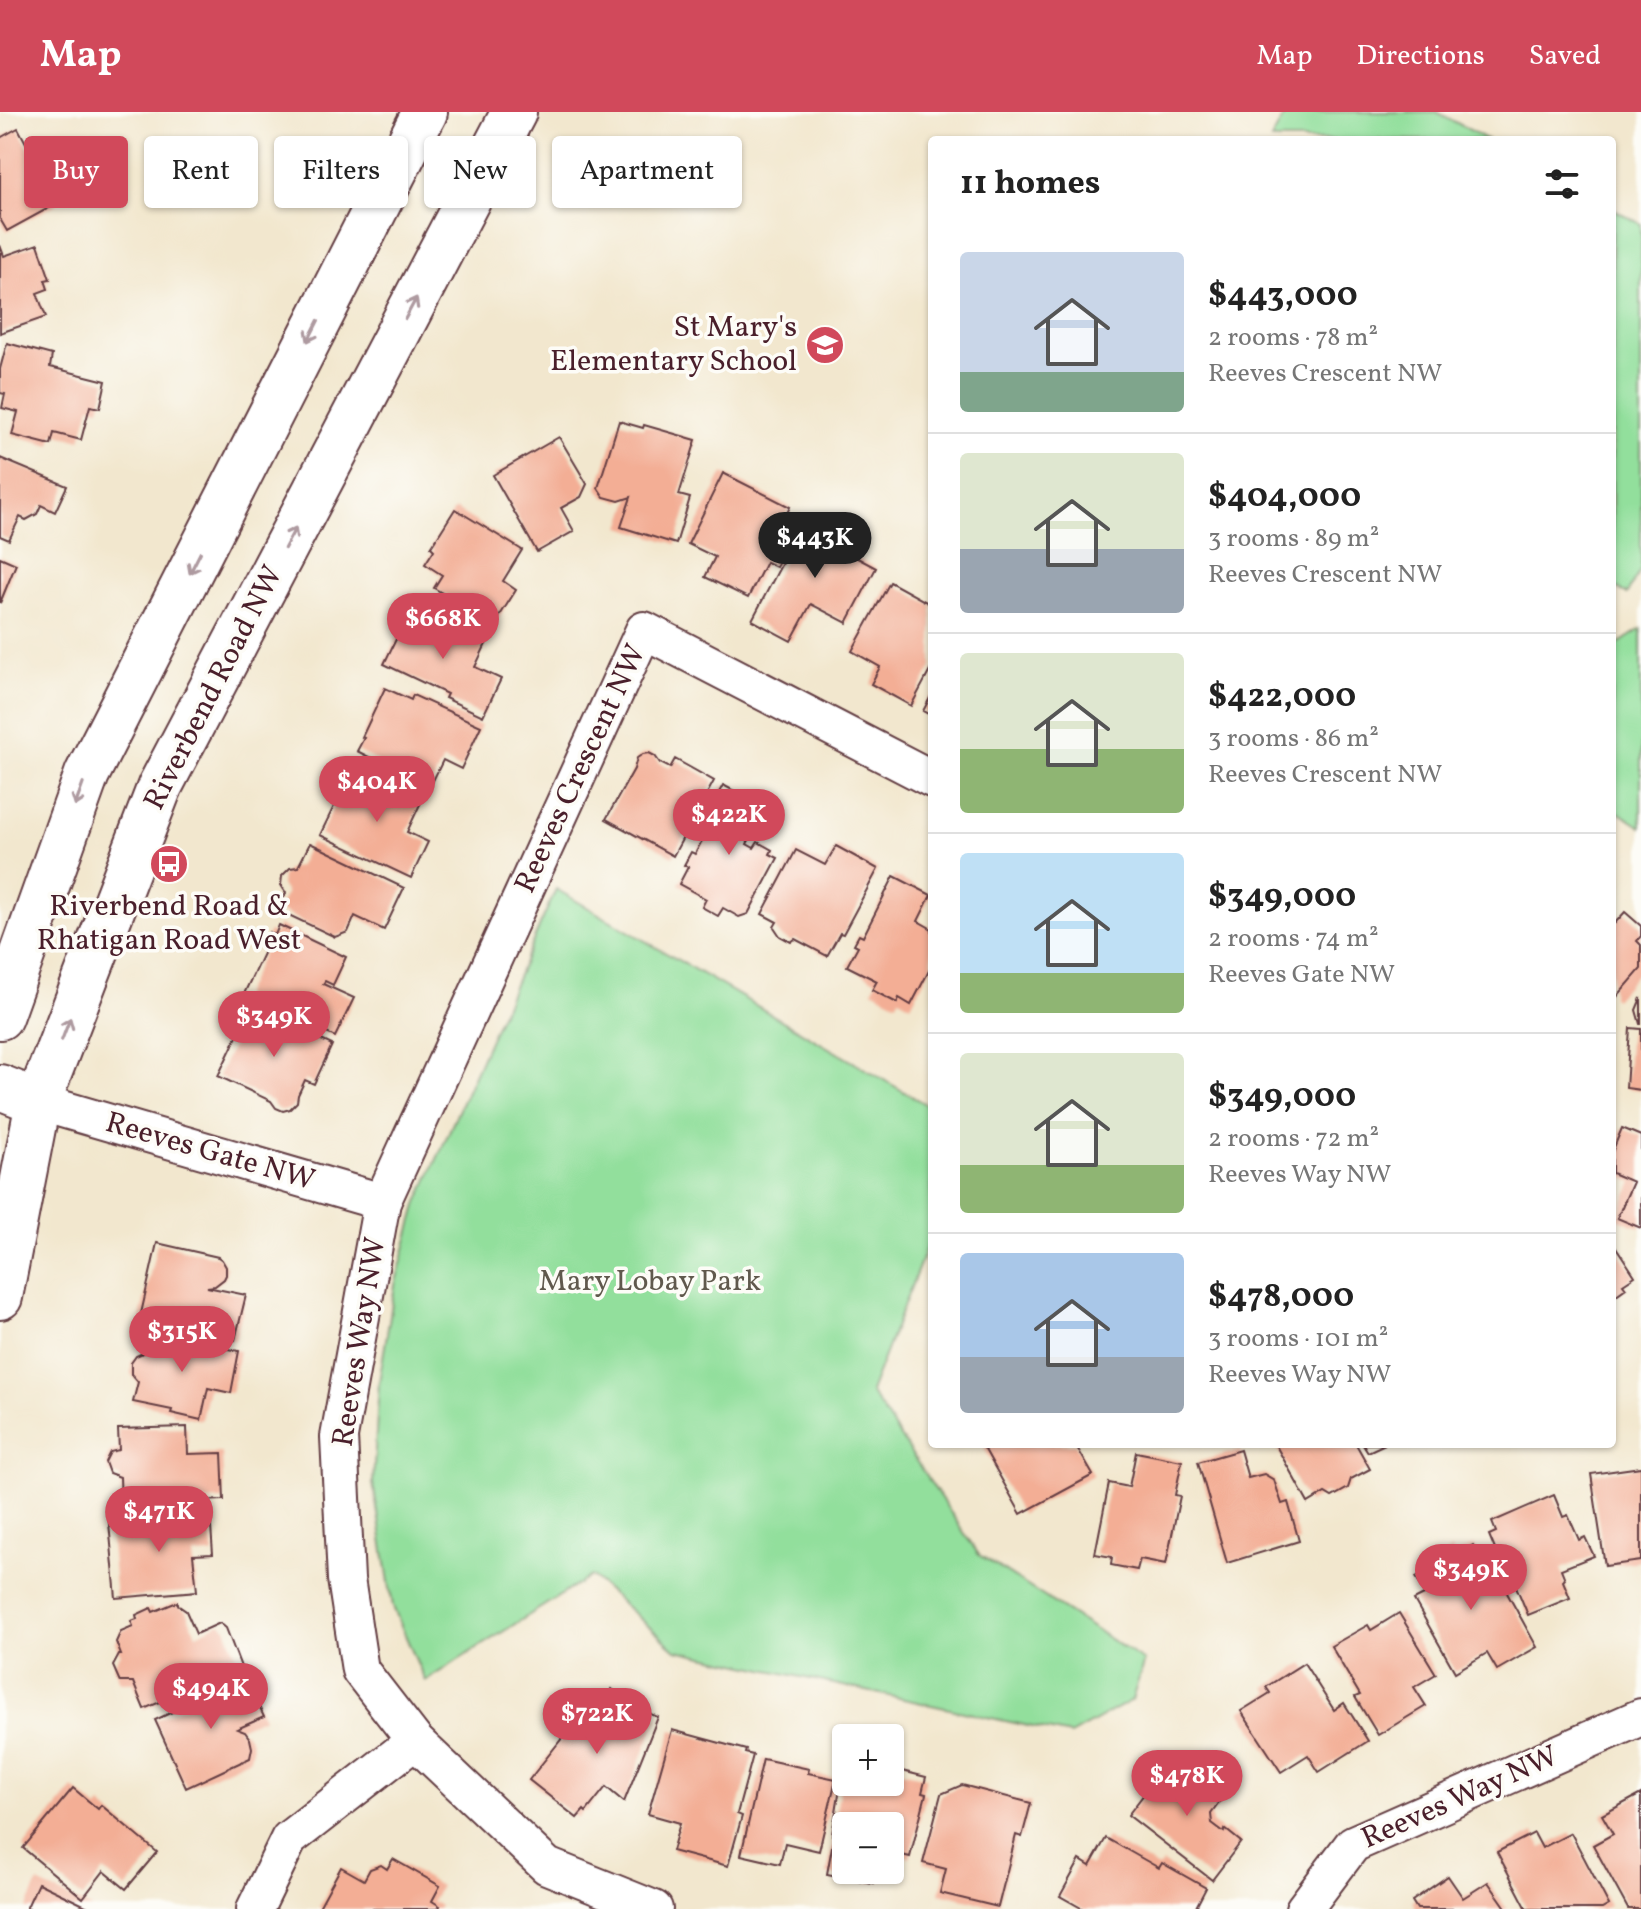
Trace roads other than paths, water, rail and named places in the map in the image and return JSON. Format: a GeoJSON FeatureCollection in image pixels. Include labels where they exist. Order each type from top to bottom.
{"type":"FeatureCollection","features":[{"type":"Feature","properties":{"kind":"main road"},"geometry":{"type":"LineString","coordinates":[[0,1017],[87,774],[425,112]]}},
{"type":"Feature","properties":{"kind":"main road","name":"Riverbend Road NW"},"geometry":{"type":"LineString","coordinates":[[0,1297],[19,1094],[160,786],[514,112]]}},
{"type":"Feature","properties":{"kind":"street","name":"Reeves Crescent NW"},"geometry":{"type":"LineString","coordinates":[[382,1202],[644,630],[928,777]]}},
{"type":"Feature","properties":{"kind":"street","name":"Reeves Gate NW"},"geometry":{"type":"LineString","coordinates":[[19,1094],[382,1202]]}},
{"type":"Feature","properties":{"kind":"street","name":"Reeves Way NW"},"geometry":{"type":"LineString","coordinates":[[382,1202],[339,1437],[346,1579],[360,1670],[415,1741],[547,1866],[654,1909]]}},
{"type":"Feature","properties":{"kind":"street","name":"Reeves Way NW"},"geometry":{"type":"LineString","coordinates":[[1304,1909],[1353,1844],[1641,1717]]}},
{"type":"Feature","properties":{"kind":"street"},"geometry":{"type":"LineString","coordinates":[[255,1909],[289,1839],[415,1741]]}},
{"type":"Feature","properties":{"kind":"place","name":"St Mary's Elementary School"},"geometry":{"type":"Point","coordinates":[825,345]}},
{"type":"Feature","properties":{"kind":"place","name":"Riverbend Road & Rhatigan Road West"},"geometry":{"type":"Point","coordinates":[169,864]}},
{"type":"Feature","properties":{"kind":"park label","name":"Mary Lobay Park"},"geometry":{"type":"Point","coordinates":[650,1282]}}]}
